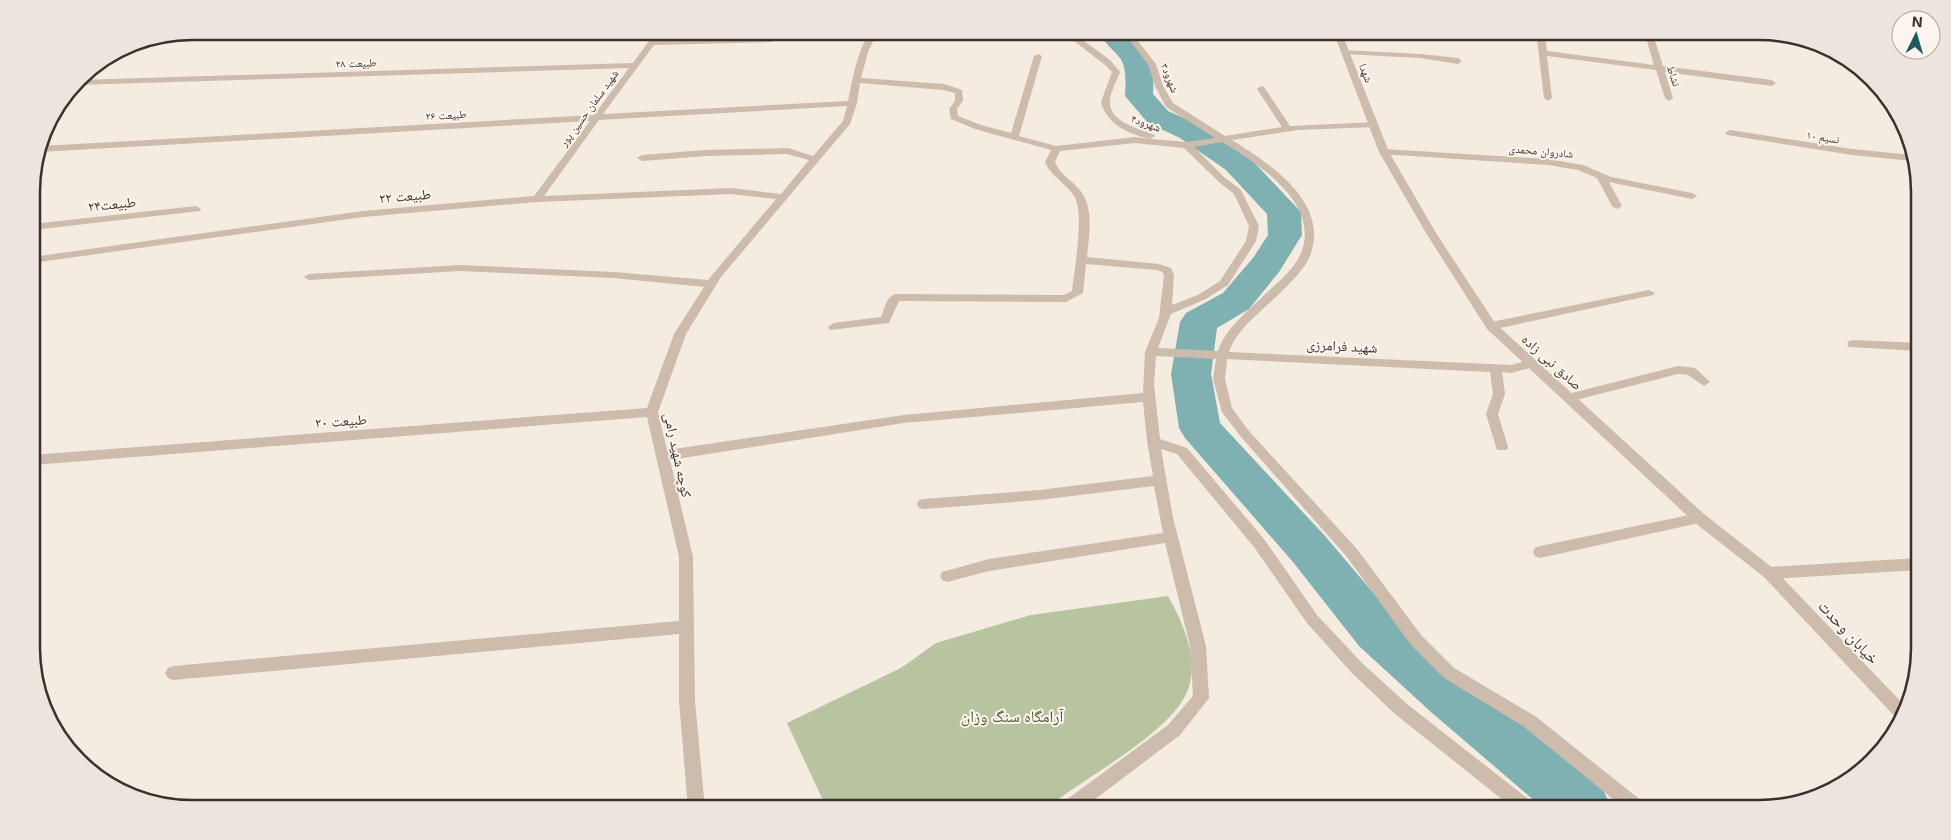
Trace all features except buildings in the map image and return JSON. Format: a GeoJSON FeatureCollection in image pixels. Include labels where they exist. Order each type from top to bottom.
{"type":"FeatureCollection","features":[{"type":"Feature","properties":{"kind":"street","name":"شهید سلمان حسین پور"},"geometry":{"type":"LineString","coordinates":[[537,199],[654,40]]}},
{"type":"Feature","properties":{"kind":"street"},"geometry":{"type":"LineString","coordinates":[[652,43],[771,40]]}},
{"type":"Feature","properties":{"kind":"street","name":"کوچه شهید رامی"},"geometry":{"type":"LineString","coordinates":[[696,800],[687,701],[686,558],[652,412],[680,334],[711,284],[847,122],[853,103],[856,80],[868,40]]}},
{"type":"Feature","properties":{"kind":"street","name":"شهرود۴"},"geometry":{"type":"LineString","coordinates":[[1078,40],[1107,62],[1116,72],[1105,102],[1114,120],[1120,125],[1169,143]]}},
{"type":"Feature","properties":{"kind":"street","name":"شهرود۳"},"geometry":{"type":"LineString","coordinates":[[1133,40],[1152,64],[1159,86],[1169,105],[1256,159],[1292,192],[1304,208],[1310,230],[1306,254],[1288,280],[1238,326],[1227,340],[1222,355],[1219,379],[1226,408],[1245,434],[1352,553],[1416,640],[1449,673],[1530,721],[1627,800]]}},
{"type":"Feature","properties":{"kind":"street","name":"شهدا"},"geometry":{"type":"LineString","coordinates":[[1340,40],[1374,124]]}},
{"type":"Feature","properties":{"kind":"street"},"geometry":{"type":"LineString","coordinates":[[1541,40],[1548,98]]}},
{"type":"Feature","properties":{"kind":"street","name":"نشاط"},"geometry":{"type":"LineString","coordinates":[[1651,40],[1669,98]]}},
{"type":"Feature","properties":{"kind":"street"},"geometry":{"type":"LineString","coordinates":[[1345,52],[1420,56],[1458,61]]}},
{"type":"Feature","properties":{"kind":"street"},"geometry":{"type":"LineString","coordinates":[[1543,53],[1772,82]]}},
{"type":"Feature","properties":{"kind":"street"},"geometry":{"type":"LineString","coordinates":[[1014,137],[1038,56]]}},
{"type":"Feature","properties":{"kind":"street","name":"طبیعت ۲۸"},"geometry":{"type":"LineString","coordinates":[[86,84],[635,65]]}},
{"type":"Feature","properties":{"kind":"street"},"geometry":{"type":"LineString","coordinates":[[856,80],[944,86],[959,92],[959,101],[953,109],[954,117],[1014,137],[1056,148],[1135,140],[1188,145],[1288,129],[1336,124],[1374,124]]}},
{"type":"Feature","properties":{"kind":"street"},"geometry":{"type":"LineString","coordinates":[[1261,89],[1288,129]]}},
{"type":"Feature","properties":{"kind":"street","name":"طبیعت ۲۶"},"geometry":{"type":"LineString","coordinates":[[47,149],[853,103]]}},
{"type":"Feature","properties":{"kind":"street","name":"صادق نبی زاده"},"geometry":{"type":"LineString","coordinates":[[1374,124],[1384,152],[1431,233],[1491,326],[1530,364],[1700,518],[1769,573]]}},
{"type":"Feature","properties":{"kind":"street","name":"نسیم ۱۰"},"geometry":{"type":"LineString","coordinates":[[1730,133],[1852,152],[1907,157]]}},
{"type":"Feature","properties":{"kind":"street"},"geometry":{"type":"LineString","coordinates":[[1166,312],[1202,297],[1224,283],[1251,241],[1254,226],[1238,192],[1221,179],[1188,145]]}},
{"type":"Feature","properties":{"kind":"street"},"geometry":{"type":"LineString","coordinates":[[834,327],[885,320],[890,314],[891,302],[896,297],[1066,300],[1076,293],[1081,260],[1083,216],[1081,198],[1053,172],[1050,162],[1056,148]]}},
{"type":"Feature","properties":{"kind":"street"},"geometry":{"type":"LineString","coordinates":[[642,158],[706,153],[788,151],[815,159]]}},
{"type":"Feature","properties":{"kind":"street","name":"شادروان محمدی"},"geometry":{"type":"LineString","coordinates":[[1384,152],[1548,162],[1580,167],[1601,176],[1692,196]]}},
{"type":"Feature","properties":{"kind":"street"},"geometry":{"type":"LineString","coordinates":[[1601,176],[1617,206]]}},
{"type":"Feature","properties":{"kind":"street","name":"طبیعت ۲۲"},"geometry":{"type":"LineString","coordinates":[[40,259],[363,214],[537,199],[731,191],[784,197]]}},
{"type":"Feature","properties":{"kind":"street","name":"طبیعت۲۴"},"geometry":{"type":"LineString","coordinates":[[40,226],[196,208]]}},
{"type":"Feature","properties":{"kind":"street"},"geometry":{"type":"LineString","coordinates":[[1080,800],[1174,730],[1201,698],[1198,646],[1171,537],[1160,480],[1153,441],[1148,384],[1151,352],[1166,312],[1169,275],[1167,270],[1159,267],[1081,260]]}},
{"type":"Feature","properties":{"kind":"street"},"geometry":{"type":"LineString","coordinates":[[309,277],[460,268],[614,275],[711,284]]}},
{"type":"Feature","properties":{"kind":"street"},"geometry":{"type":"LineString","coordinates":[[1491,326],[1649,293]]}},
{"type":"Feature","properties":{"kind":"street"},"geometry":{"type":"LineString","coordinates":[[1853,344],[1911,346]]}},
{"type":"Feature","properties":{"kind":"street","name":"شهید فرامرزی"},"geometry":{"type":"LineString","coordinates":[[1151,352],[1495,368],[1511,368],[1530,364]]}},
{"type":"Feature","properties":{"kind":"street"},"geometry":{"type":"LineString","coordinates":[[1495,368],[1499,394],[1492,414],[1502,447]]}},
{"type":"Feature","properties":{"kind":"street"},"geometry":{"type":"LineString","coordinates":[[1568,398],[1678,370],[1691,371],[1704,382]]}},
{"type":"Feature","properties":{"kind":"street"},"geometry":{"type":"LineString","coordinates":[[662,456],[904,419],[1149,397]]}},
{"type":"Feature","properties":{"kind":"street","name":"طبیعت ۲۰"},"geometry":{"type":"LineString","coordinates":[[40,459],[652,412]]}},
{"type":"Feature","properties":{"kind":"street"},"geometry":{"type":"LineString","coordinates":[[1153,441],[1182,451],[1259,543],[1312,619],[1357,668],[1401,709],[1516,800]]}},
{"type":"Feature","properties":{"kind":"street"},"geometry":{"type":"LineString","coordinates":[[924,504],[1039,494],[1160,480]]}},
{"type":"Feature","properties":{"kind":"street"},"geometry":{"type":"LineString","coordinates":[[1540,552],[1700,518]]}},
{"type":"Feature","properties":{"kind":"street"},"geometry":{"type":"LineString","coordinates":[[947,576],[1016,560],[1171,537]]}},
{"type":"Feature","properties":{"kind":"street"},"geometry":{"type":"LineString","coordinates":[[1769,573],[1911,565]]}},
{"type":"Feature","properties":{"kind":"street","name":"خیابان وحدت"},"geometry":{"type":"LineString","coordinates":[[1769,573],[1898,709]]}},
{"type":"Feature","properties":{"kind":"street"},"geometry":{"type":"LineString","coordinates":[[173,673],[686,627]]}},
{"type":"Feature","properties":{"kind":"green space","name":"آرامگاه سنگ وزان"},"geometry":{"type":"Polygon","coordinates":[[[1168,596],[1183,627],[1190,649],[1192,672],[1190,683],[1182,701],[1150,735],[1057,800],[823,800],[787,723],[901,668],[936,643],[1031,615],[1168,596]]]}},
{"type":"Feature","properties":{"kind":"waterway"},"geometry":{"type":"LineString","coordinates":[[1118,40],[1136,58],[1140,71],[1139,96],[1158,117],[1191,132],[1237,163],[1284,212],[1285,235],[1267,264],[1236,301],[1199,322],[1191,374],[1200,428],[1309,549],[1376,631],[1449,696],[1574,800]]}}]}
